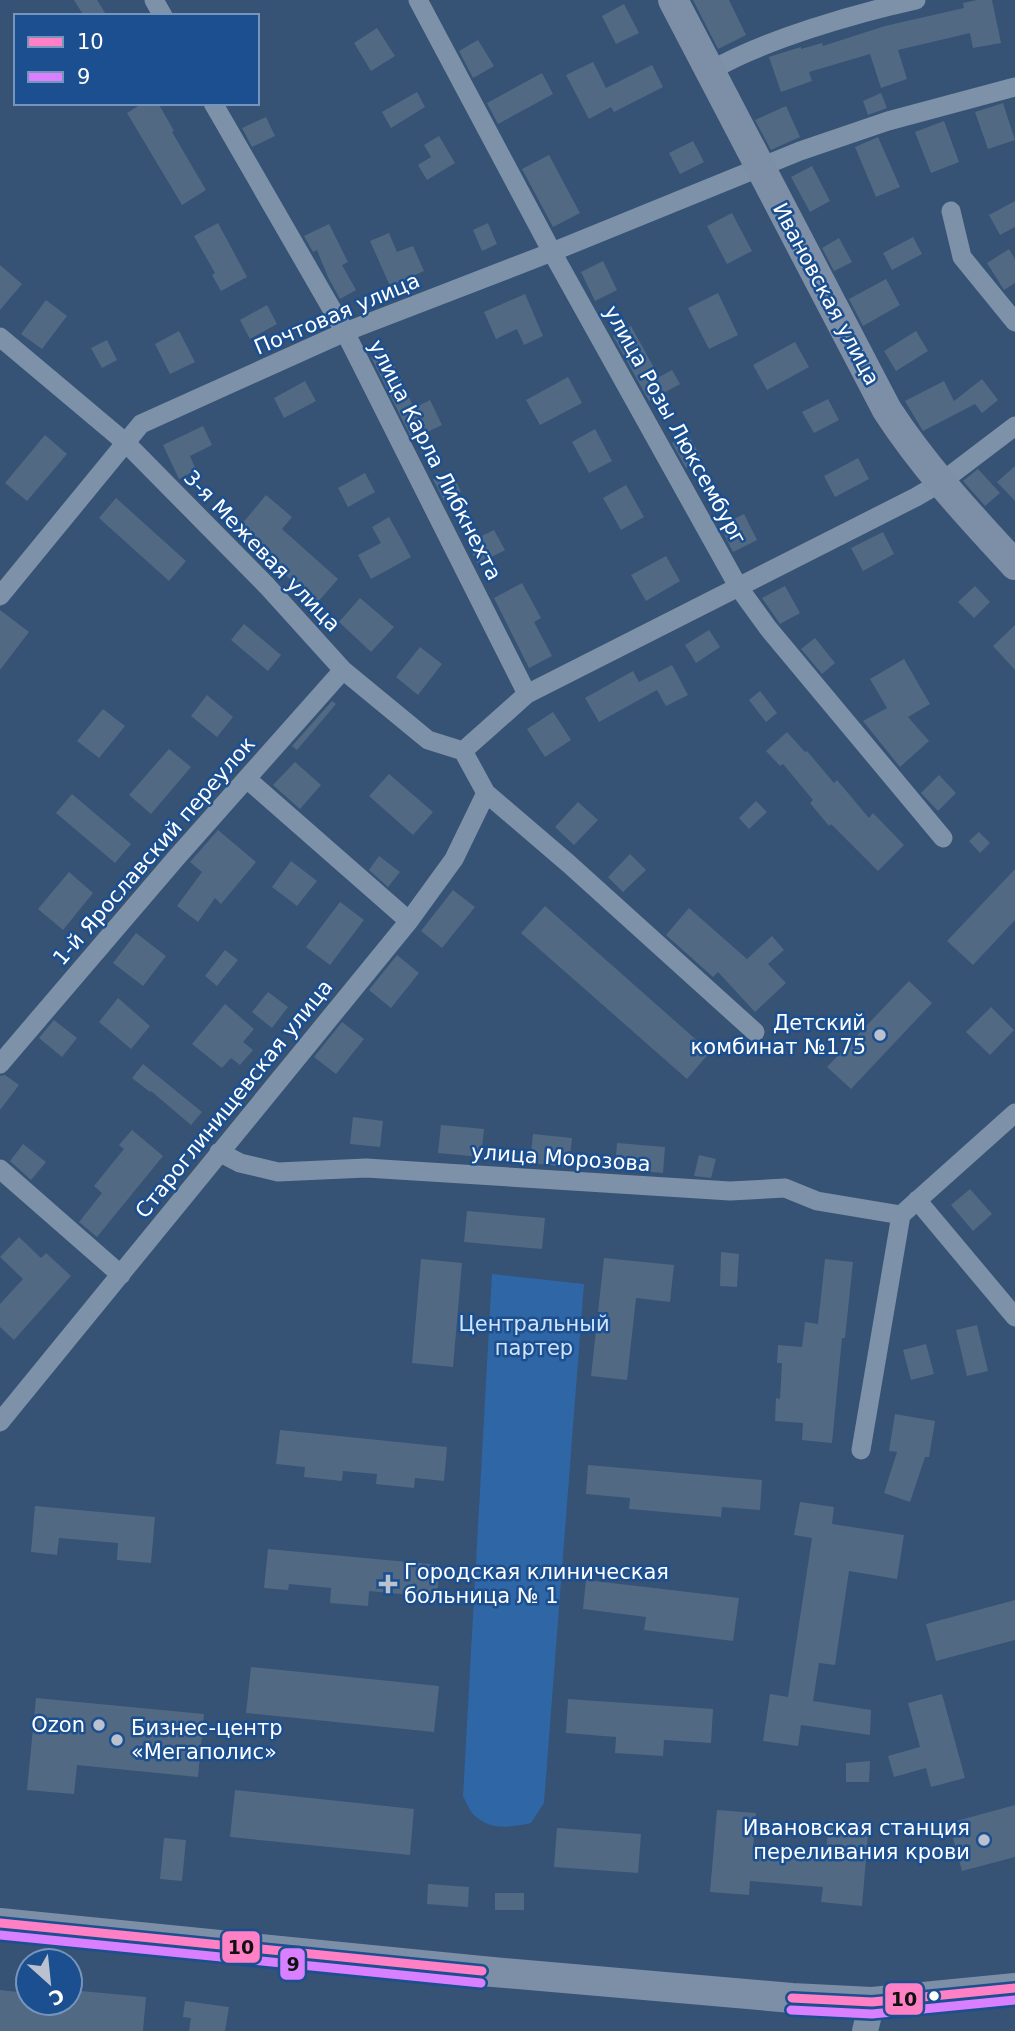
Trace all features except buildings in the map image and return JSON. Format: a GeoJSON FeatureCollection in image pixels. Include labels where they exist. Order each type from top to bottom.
{"type":"FeatureCollection","features":[{"type":"Feature","properties":{"kind":"main road","name":"Ивановская улица"},"geometry":{"type":"LineString","coordinates":[[673,0],[887,410],[940,484],[1015,565]]}},
{"type":"Feature","properties":{"kind":"main road"},"geometry":{"type":"LineString","coordinates":[[0,1923],[495,1972],[792,1998],[872,2002],[1015,1988]]}},
{"type":"Feature","properties":{"kind":"street","name":"улица Розы Люксембург"},"geometry":{"type":"LineString","coordinates":[[418,0],[552,252],[739,588],[768,628],[943,838]]}},
{"type":"Feature","properties":{"kind":"street"},"geometry":{"type":"LineString","coordinates":[[710,71],[867,6],[916,0]]}},
{"type":"Feature","properties":{"kind":"street","name":"Почтовая улица"},"geometry":{"type":"LineString","coordinates":[[0,596],[141,424],[345,332],[552,252],[800,151],[888,121],[1015,87]]}},
{"type":"Feature","properties":{"kind":"street","name":"улица Карла Либкнехта"},"geometry":{"type":"LineString","coordinates":[[214,105],[345,332],[527,694]]}},
{"type":"Feature","properties":{"kind":"street"},"geometry":{"type":"LineString","coordinates":[[951,211],[962,257],[1015,322]]}},
{"type":"Feature","properties":{"kind":"street","name":"3-я Межевая улица"},"geometry":{"type":"LineString","coordinates":[[0,337],[125,443],[267,586],[343,670],[428,740],[463,751]]}},
{"type":"Feature","properties":{"kind":"street"},"geometry":{"type":"LineString","coordinates":[[755,1032],[486,793],[463,751],[527,694],[940,484],[1015,426]]}},
{"type":"Feature","properties":{"kind":"street","name":"1-й Ярославский переулок"},"geometry":{"type":"LineString","coordinates":[[0,1063],[343,670]]}},
{"type":"Feature","properties":{"kind":"street"},"geometry":{"type":"LineString","coordinates":[[247,779],[409,921]]}},
{"type":"Feature","properties":{"kind":"street","name":"Староглинищевская улица"},"geometry":{"type":"LineString","coordinates":[[0,1422],[409,921],[454,859],[486,793]]}},
{"type":"Feature","properties":{"kind":"street"},"geometry":{"type":"LineString","coordinates":[[861,1450],[901,1215],[1015,1113]]}},
{"type":"Feature","properties":{"kind":"street","name":"улица Морозова"},"geometry":{"type":"LineString","coordinates":[[219,1152],[240,1163],[278,1172],[366,1168],[730,1191],[785,1188],[817,1200],[901,1215]]}},
{"type":"Feature","properties":{"kind":"street"},"geometry":{"type":"LineString","coordinates":[[0,1169],[121,1275]]}},
{"type":"Feature","properties":{"kind":"street"},"geometry":{"type":"LineString","coordinates":[[917,1200],[1015,1317]]}},
{"type":"Feature","properties":{"kind":"street"},"geometry":{"type":"LineString","coordinates":[[865,2031],[872,2002]]}},
{"type":"Feature","properties":{"kind":"green space","name":"Центральный партер"},"geometry":{"type":"Polygon","coordinates":[[[492,1274],[584,1284],[544,1803],[531,1823],[510,1826],[495,1826],[481,1821],[471,1812],[463,1796],[492,1274]]]}},
{"type":"Feature","properties":{"kind":"transit line","name":"10"},"geometry":{"type":"LineString","coordinates":[[0,1923],[482,1971]]}},
{"type":"Feature","properties":{"kind":"transit line","name":"9"},"geometry":{"type":"LineString","coordinates":[[0,1935],[481,1983]]}},
{"type":"Feature","properties":{"kind":"transit line","name":"10"},"geometry":{"type":"LineString","coordinates":[[792,1998],[872,2002],[1015,1988]]}},
{"type":"Feature","properties":{"kind":"transit line","name":"9"},"geometry":{"type":"LineString","coordinates":[[791,2010],[872,2014],[1015,2000]]}},
{"type":"Feature","properties":{"kind":"place","name":"Детский комбинат №175"},"geometry":{"type":"Point","coordinates":[880,1035]}},
{"type":"Feature","properties":{"kind":"place","name":"Городская клиническая больница № 1"},"geometry":{"type":"Point","coordinates":[388,1584]}},
{"type":"Feature","properties":{"kind":"place","name":"Ozon"},"geometry":{"type":"Point","coordinates":[99,1725]}},
{"type":"Feature","properties":{"kind":"place","name":"Бизнес-центр «Мегаполис»"},"geometry":{"type":"Point","coordinates":[117,1740]}},
{"type":"Feature","properties":{"kind":"place","name":"Ивановская станция переливания крови"},"geometry":{"type":"Point","coordinates":[984,1840]}}]}
